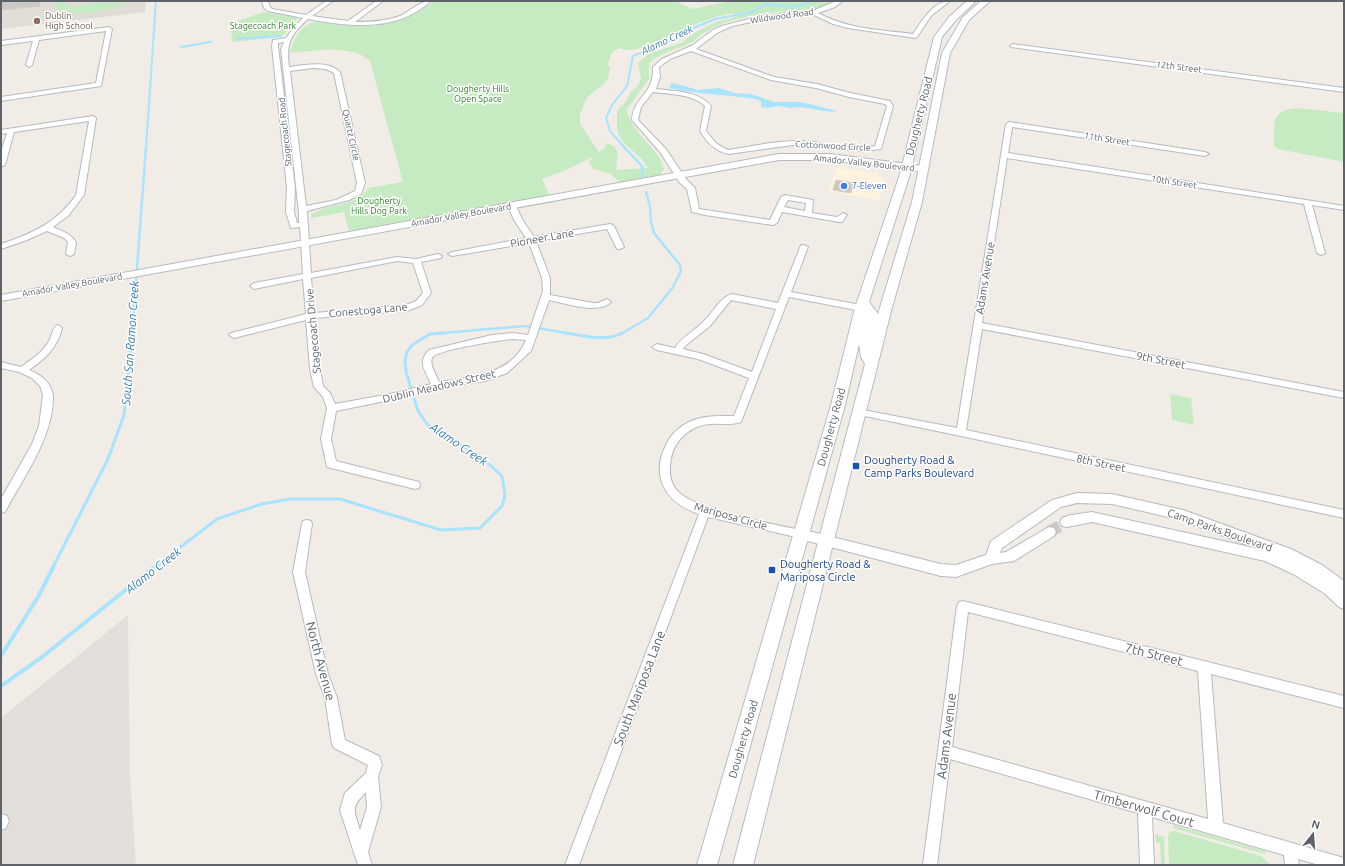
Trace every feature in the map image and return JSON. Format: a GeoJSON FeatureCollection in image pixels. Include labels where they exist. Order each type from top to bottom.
{"type":"FeatureCollection","features":[{"type":"Feature","properties":{"kind":"main road","name":"Dougherty Road"},"geometry":{"type":"LineString","coordinates":[[708,865],[800,534],[838,405],[862,305],[906,170],[938,37],[953,18],[972,1]]}},
{"type":"Feature","properties":{"kind":"main road","name":"Dougherty Road"},"geometry":{"type":"LineString","coordinates":[[743,865],[858,412],[917,202],[946,53],[966,19],[986,1]]}},
{"type":"Feature","properties":{"kind":"main road"},"geometry":{"type":"LineString","coordinates":[[862,305],[872,314],[864,344],[865,353],[871,364]]}},
{"type":"Feature","properties":{"kind":"street"},"geometry":{"type":"LineString","coordinates":[[266,1],[267,8],[270,10],[308,17],[364,24],[389,22],[408,14],[428,1]]}},
{"type":"Feature","properties":{"kind":"street","name":"Stagecoach Road"},"geometry":{"type":"LineString","coordinates":[[305,246],[298,158],[284,49],[287,40],[295,28],[330,1]]}},
{"type":"Feature","properties":{"kind":"street"},"geometry":{"type":"LineString","coordinates":[[350,23],[380,1]]}},
{"type":"Feature","properties":{"kind":"street","name":"Wildwood Road"},"geometry":{"type":"LineString","coordinates":[[780,210],[772,223],[705,213],[695,210],[690,188],[681,178],[663,151],[635,120],[635,114],[637,108],[652,90],[657,80],[656,67],[661,61],[676,53],[700,44],[712,32],[723,27],[764,18],[826,9],[840,1]]}},
{"type":"Feature","properties":{"kind":"street"},"geometry":{"type":"LineString","coordinates":[[812,12],[826,20],[846,26],[915,36],[929,16],[947,1]]}},
{"type":"Feature","properties":{"kind":"street"},"geometry":{"type":"LineString","coordinates":[[1,43],[109,29],[98,85],[1,99]]}},
{"type":"Feature","properties":{"kind":"street"},"geometry":{"type":"LineString","coordinates":[[29,65],[37,38]]}},
{"type":"Feature","properties":{"kind":"street","name":"Stagecoach Road"},"geometry":{"type":"LineString","coordinates":[[287,40],[275,40],[292,197],[290,212],[294,226],[304,224]]}},
{"type":"Feature","properties":{"kind":"street","name":"12th Street"},"geometry":{"type":"LineString","coordinates":[[1013,46],[1344,90]]}},
{"type":"Feature","properties":{"kind":"street","name":"Cottonwood Circle"},"geometry":{"type":"LineString","coordinates":[[652,90],[693,97],[706,103],[708,106],[703,131],[715,148],[721,151],[729,152],[785,143],[867,149],[878,147],[890,106],[888,102],[849,95],[817,86],[774,79],[690,49]]}},
{"type":"Feature","properties":{"kind":"street","name":"Quartz Circle"},"geometry":{"type":"LineString","coordinates":[[286,69],[320,66],[332,68],[337,72],[361,183],[358,192],[349,198],[303,209]]}},
{"type":"Feature","properties":{"kind":"street"},"geometry":{"type":"LineString","coordinates":[[279,79],[287,78]]}},
{"type":"Feature","properties":{"kind":"street"},"geometry":{"type":"LineString","coordinates":[[282,111],[291,110]]}},
{"type":"Feature","properties":{"kind":"street"},"geometry":{"type":"LineString","coordinates":[[1,132],[93,118],[80,195],[74,206],[67,214],[47,228],[26,239],[1,247]]}},
{"type":"Feature","properties":{"kind":"street","name":"11th Street"},"geometry":{"type":"LineString","coordinates":[[1009,124],[1205,154]]}},
{"type":"Feature","properties":{"kind":"street","name":"Adams Avenue"},"geometry":{"type":"LineString","coordinates":[[961,432],[1009,124]]}},
{"type":"Feature","properties":{"kind":"street"},"geometry":{"type":"LineString","coordinates":[[1,165],[11,130]]}},
{"type":"Feature","properties":{"kind":"street","name":"10th Street"},"geometry":{"type":"LineString","coordinates":[[1004,155],[1344,208]]}},
{"type":"Feature","properties":{"kind":"street"},"geometry":{"type":"LineString","coordinates":[[288,159],[298,158]]}},
{"type":"Feature","properties":{"kind":"street","name":"Amador Valley Boulevard"},"geometry":{"type":"LineString","coordinates":[[1,298],[154,274],[681,178],[780,164],[815,162],[906,170],[922,173]]}},
{"type":"Feature","properties":{"kind":"street"},"geometry":{"type":"LineString","coordinates":[[808,215],[810,202],[785,198],[780,210],[808,215],[839,220],[843,215]]}},
{"type":"Feature","properties":{"kind":"street"},"geometry":{"type":"LineString","coordinates":[[1308,203],[1321,252]]}},
{"type":"Feature","properties":{"kind":"street","name":"Dublin Meadows Street"},"geometry":{"type":"LineString","coordinates":[[332,408],[390,397],[433,386],[485,378],[504,371],[526,351],[545,297],[546,278],[531,240],[513,209]]}},
{"type":"Feature","properties":{"kind":"street","name":"Pioneer Lane"},"geometry":{"type":"LineString","coordinates":[[452,254],[610,226],[620,247]]}},
{"type":"Feature","properties":{"kind":"street"},"geometry":{"type":"LineString","coordinates":[[47,228],[67,236],[72,242],[70,254]]}},
{"type":"Feature","properties":{"kind":"street","name":"Stagecoach Drive"},"geometry":{"type":"LineString","coordinates":[[305,246],[315,369],[319,387],[327,395],[332,408]]}},
{"type":"Feature","properties":{"kind":"street"},"geometry":{"type":"LineString","coordinates":[[657,347],[700,356],[755,377],[804,247]]}},
{"type":"Feature","properties":{"kind":"street"},"geometry":{"type":"LineString","coordinates":[[254,286],[397,259],[416,260],[438,256]]}},
{"type":"Feature","properties":{"kind":"street","name":"Conestoga Lane"},"geometry":{"type":"LineString","coordinates":[[234,335],[310,316],[406,308],[419,303],[427,293],[416,260]]}},
{"type":"Feature","properties":{"kind":"street","name":"Amador Valley Boulevard"},"geometry":{"type":"LineString","coordinates":[[1,304],[114,281]]}},
{"type":"Feature","properties":{"kind":"street"},"geometry":{"type":"LineString","coordinates":[[788,292],[862,305]]}},
{"type":"Feature","properties":{"kind":"street"},"geometry":{"type":"LineString","coordinates":[[545,297],[593,306],[599,306],[607,302]]}},
{"type":"Feature","properties":{"kind":"street"},"geometry":{"type":"LineString","coordinates":[[678,351],[682,344],[707,324],[728,298],[732,297],[782,307]]}},
{"type":"Feature","properties":{"kind":"street","name":"9th Street"},"geometry":{"type":"LineString","coordinates":[[978,325],[1344,395]]}},
{"type":"Feature","properties":{"kind":"street"},"geometry":{"type":"LineString","coordinates":[[22,370],[38,359],[52,345],[57,339],[58,328]]}},
{"type":"Feature","properties":{"kind":"street"},"geometry":{"type":"LineString","coordinates":[[433,386],[427,364],[427,358],[432,352],[492,338],[513,336],[531,337]]}},
{"type":"Feature","properties":{"kind":"street"},"geometry":{"type":"LineString","coordinates":[[1,365],[22,370],[35,376],[44,385],[48,395],[44,426],[37,444],[5,494],[1,509]]}},
{"type":"Feature","properties":{"kind":"street","name":"Mariposa Circle"},"geometry":{"type":"LineString","coordinates":[[755,377],[738,420],[704,420],[688,427],[675,437],[666,452],[664,468],[666,480],[682,501],[705,511],[800,534]]}},
{"type":"Feature","properties":{"kind":"street"},"geometry":{"type":"LineString","coordinates":[[332,408],[326,439],[331,464],[416,485]]}},
{"type":"Feature","properties":{"kind":"street","name":"8th Street"},"geometry":{"type":"LineString","coordinates":[[858,412],[961,432],[1344,514]]}},
{"type":"Feature","properties":{"kind":"street","name":"Camp Parks Boulevard"},"geometry":{"type":"LineString","coordinates":[[991,559],[996,545],[1057,503],[1077,498],[1112,499],[1178,514],[1286,554],[1317,569],[1344,588]]}},
{"type":"Feature","properties":{"kind":"street","name":"South Mariposa Lane"},"geometry":{"type":"LineString","coordinates":[[572,865],[705,511]]}},
{"type":"Feature","properties":{"kind":"street","name":"Camp Parks Boulevard"},"geometry":{"type":"LineString","coordinates":[[1067,522],[1092,517],[1267,556],[1304,574],[1328,589],[1344,603]]}},
{"type":"Feature","properties":{"kind":"street","name":"North Avenue"},"geometry":{"type":"LineString","coordinates":[[307,524],[299,572],[322,674],[331,698],[339,744],[374,761],[371,777],[374,807],[363,858]]}},
{"type":"Feature","properties":{"kind":"street"},"geometry":{"type":"LineString","coordinates":[[800,534],[941,570],[956,571],[991,559],[1009,557],[1049,532]]}},
{"type":"Feature","properties":{"kind":"street","name":"Adams Avenue"},"geometry":{"type":"LineString","coordinates":[[930,865],[963,606]]}},
{"type":"Feature","properties":{"kind":"street","name":"7th Street"},"geometry":{"type":"LineString","coordinates":[[963,606],[1344,702]]}},
{"type":"Feature","properties":{"kind":"street"},"geometry":{"type":"LineString","coordinates":[[1204,667],[1216,829]]}},
{"type":"Feature","properties":{"kind":"street","name":"Timberwolf Court"},"geometry":{"type":"LineString","coordinates":[[944,751],[1344,865]]}},
{"type":"Feature","properties":{"kind":"street","name":"North Avenue"},"geometry":{"type":"LineString","coordinates":[[363,858],[348,810],[350,798],[371,777]]}},
{"type":"Feature","properties":{"kind":"street"},"geometry":{"type":"LineString","coordinates":[[1146,808],[1147,865]]}},
{"type":"Feature","properties":{"kind":"street"},"geometry":{"type":"LineString","coordinates":[[1290,850],[1292,865]]}},
{"type":"Feature","properties":{"kind":"shaded area","name":"Dublin High School"},"geometry":{"type":"Polygon","coordinates":[[[1,1],[146,1],[145,12],[1,29],[1,1]]]}},
{"type":"Feature","properties":{"kind":"shaded area"},"geometry":{"type":"Polygon","coordinates":[[[837,168],[876,173],[885,181],[879,200],[828,191],[837,168]]]}},
{"type":"Feature","properties":{"kind":"shaded area"},"geometry":{"type":"Polygon","coordinates":[[[128,615],[130,777],[136,865],[1,865],[1,718],[128,615]]]}},
{"type":"Feature","properties":{"kind":"green space"},"geometry":{"type":"Polygon","coordinates":[[[58,1],[66,1],[68,7],[115,1],[130,1],[112,9],[102,11],[54,15],[58,1]]]}},
{"type":"Feature","properties":{"kind":"green space","name":"Dougherty Hills Open Space"},"geometry":{"type":"Polygon","coordinates":[[[435,1],[675,1],[693,9],[730,1],[833,1],[826,5],[810,9],[768,13],[744,17],[728,22],[714,27],[692,42],[664,54],[649,63],[649,79],[627,109],[629,118],[633,125],[661,161],[664,169],[660,175],[619,182],[611,174],[593,169],[589,162],[594,156],[568,169],[542,179],[549,195],[349,231],[344,212],[311,218],[311,215],[325,208],[356,199],[368,188],[403,182],[370,61],[353,52],[343,50],[290,53],[298,33],[306,26],[316,22],[349,26],[381,25],[406,17],[435,1]],[[733,13],[705,20],[654,44],[634,50],[619,48],[613,51],[607,65],[610,67],[608,78],[604,84],[587,97],[580,114],[580,124],[599,152],[605,148],[605,143],[614,146],[618,152],[616,170],[648,168],[641,158],[624,143],[617,130],[617,112],[625,103],[630,93],[638,86],[641,79],[638,63],[646,56],[647,53],[661,50],[683,42],[694,33],[716,22],[736,17],[733,13]]]}},
{"type":"Feature","properties":{"kind":"green space","name":"Stagecoach Park"},"geometry":{"type":"Polygon","coordinates":[[[264,12],[294,17],[297,18],[297,20],[283,35],[270,36],[270,38],[232,42],[231,23],[264,12]]]}},
{"type":"Feature","properties":{"kind":"green space"},"geometry":{"type":"Polygon","coordinates":[[[1297,108],[1344,113],[1344,162],[1278,149],[1274,146],[1274,125],[1278,115],[1282,112],[1297,108]]]}},
{"type":"Feature","properties":{"kind":"green space"},"geometry":{"type":"Polygon","coordinates":[[[1170,394],[1191,398],[1194,425],[1172,420],[1170,394]]]}},
{"type":"Feature","properties":{"kind":"green space"},"geometry":{"type":"Polygon","coordinates":[[[1173,825],[1265,851],[1265,854],[1173,828],[1173,825]]]}},
{"type":"Feature","properties":{"kind":"green space"},"geometry":{"type":"Polygon","coordinates":[[[1174,831],[1261,856],[1270,865],[1169,865],[1168,836],[1170,832],[1174,831]]]}},
{"type":"Feature","properties":{"kind":"green space"},"geometry":{"type":"Polygon","coordinates":[[[1155,834],[1164,837],[1165,865],[1161,865],[1160,843],[1156,842],[1155,834]]]}},
{"type":"Feature","properties":{"kind":"water"},"geometry":{"type":"Polygon","coordinates":[[[674,83],[698,90],[719,88],[734,93],[751,94],[774,102],[801,102],[837,111],[832,112],[800,107],[761,107],[761,101],[754,99],[670,88],[670,85],[674,83]]]}},
{"type":"Feature","properties":{"kind":"building"},"geometry":{"type":"Polygon","coordinates":[[[1,1],[40,1],[40,6],[1,10],[1,1]]]}},
{"type":"Feature","properties":{"kind":"building","name":"7-Eleven"},"geometry":{"type":"Polygon","coordinates":[[[836,180],[854,183],[851,193],[833,190],[836,180]]]}},
{"type":"Feature","properties":{"kind":"waterway","name":"South San Ramon Creek"},"geometry":{"type":"LineString","coordinates":[[146,148],[156,1]]}},
{"type":"Feature","properties":{"kind":"waterway","name":"Alamo Creek"},"geometry":{"type":"LineString","coordinates":[[625,148],[610,131],[606,118],[612,105],[627,86],[633,56],[677,38],[693,28],[715,19],[753,12],[763,5],[768,4],[788,7],[802,5],[812,1]]}},
{"type":"Feature","properties":{"kind":"waterway"},"geometry":{"type":"LineString","coordinates":[[237,39],[281,36]]}},
{"type":"Feature","properties":{"kind":"waterway"},"geometry":{"type":"LineString","coordinates":[[181,47],[211,42]]}},
{"type":"Feature","properties":{"kind":"waterway","name":"South San Ramon Creek"},"geometry":{"type":"LineString","coordinates":[[132,334],[146,147]]}},
{"type":"Feature","properties":{"kind":"waterway","name":"Alamo Creek"},"geometry":{"type":"LineString","coordinates":[[624,147],[642,166],[642,176]]}},
{"type":"Feature","properties":{"kind":"waterway","name":"Alamo Creek"},"geometry":{"type":"LineString","coordinates":[[621,334],[648,318],[673,287],[681,271],[680,265],[654,233],[651,222],[650,206],[646,192]]}},
{"type":"Feature","properties":{"kind":"waterway","name":"Alamo Creek"},"geometry":{"type":"LineString","coordinates":[[152,569],[217,519],[262,504],[290,499],[340,499],[441,530],[480,528],[502,506],[505,495],[502,476],[479,455],[430,428],[418,411],[406,372],[405,361],[407,352],[412,345],[430,334],[526,326],[572,334]]}},
{"type":"Feature","properties":{"kind":"waterway","name":"South San Ramon Creek"},"geometry":{"type":"LineString","coordinates":[[52,569],[108,459],[124,415],[132,333]]}},
{"type":"Feature","properties":{"kind":"waterway","name":"Alamo Creek"},"geometry":{"type":"LineString","coordinates":[[566,333],[602,338],[616,336],[622,333]]}},
{"type":"Feature","properties":{"kind":"waterway","name":"South San Ramon Creek"},"geometry":{"type":"LineString","coordinates":[[1,656],[38,597],[53,568]]}},
{"type":"Feature","properties":{"kind":"waterway","name":"Alamo Creek"},"geometry":{"type":"LineString","coordinates":[[1,686],[42,657],[153,568]]}},
{"type":"Feature","properties":{"kind":"tunnel"},"geometry":{"type":"LineString","coordinates":[[1049,532],[1067,522]]}},
{"type":"Feature","properties":{"kind":"place","name":"Dublin High School"},"geometry":{"type":"Point","coordinates":[37,21]}},
{"type":"Feature","properties":{"kind":"place","name":"7-Eleven"},"geometry":{"type":"Point","coordinates":[844,186]}},
{"type":"Feature","properties":{"kind":"place","name":"Dougherty Road & Camp Parks Boulevard"},"geometry":{"type":"Point","coordinates":[856,466]}},
{"type":"Feature","properties":{"kind":"place","name":"Dougherty Road & Mariposa Circle"},"geometry":{"type":"Point","coordinates":[772,570]}},
{"type":"Feature","properties":{"kind":"park label","name":"Dougherty Hills Dog Park"},"geometry":{"type":"Point","coordinates":[379,206]}}]}
